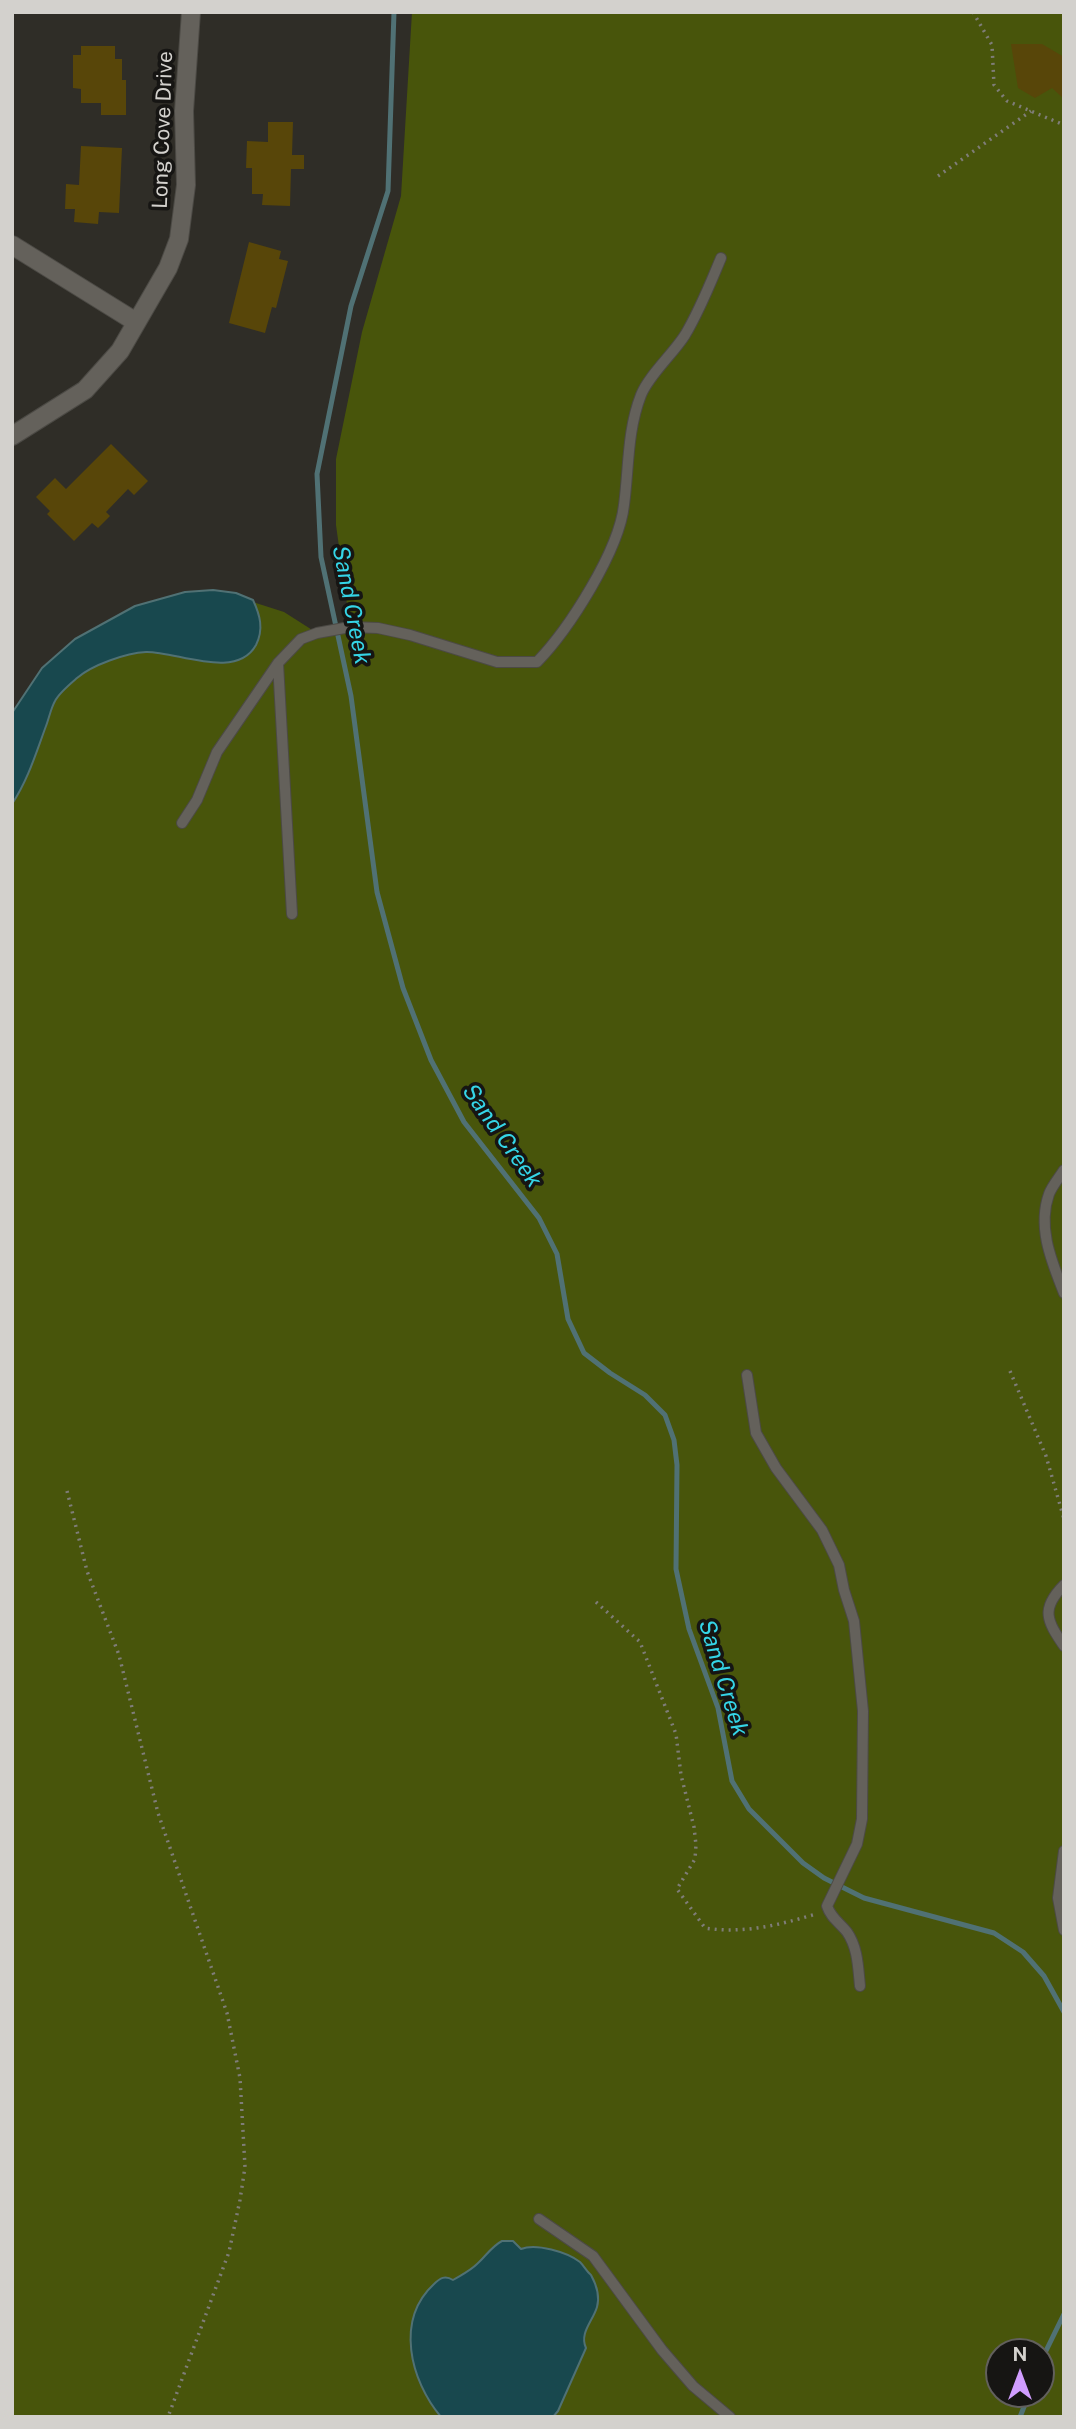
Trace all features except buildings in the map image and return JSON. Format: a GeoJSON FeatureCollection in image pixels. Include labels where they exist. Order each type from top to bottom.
{"type":"FeatureCollection","features":[{"type":"Feature","properties":{"kind":"street","name":"Long Cove Drive"},"geometry":{"type":"LineString","coordinates":[[12,436],[85,390],[120,351],[168,268],[179,239],[186,185],[184,111],[191,12]]}},
{"type":"Feature","properties":{"kind":"street"},"geometry":{"type":"LineString","coordinates":[[12,245],[136,322]]}},
{"type":"Feature","properties":{"kind":"lane"},"geometry":{"type":"LineString","coordinates":[[182,823],[197,800],[217,752],[278,663],[300,639],[350,626],[378,628],[410,635],[497,662],[537,662],[549,650],[602,569],[616,537],[624,507],[631,428],[642,392],[684,336],[721,258]]}},
{"type":"Feature","properties":{"kind":"lane"},"geometry":{"type":"LineString","coordinates":[[278,663],[292,914]]}},
{"type":"Feature","properties":{"kind":"lane"},"geometry":{"type":"LineString","coordinates":[[1064,1170],[1049,1194],[1045,1218],[1046,1245],[1064,1293]]}},
{"type":"Feature","properties":{"kind":"lane"},"geometry":{"type":"LineString","coordinates":[[747,1375],[756,1433],[776,1468],[822,1530],[839,1565],[854,1621],[863,1711],[862,1819],[857,1844],[828,1906],[831,1916],[846,1932],[856,1950],[860,1986]]}},
{"type":"Feature","properties":{"kind":"lane"},"geometry":{"type":"LineString","coordinates":[[1064,1585],[1053,1596],[1048,1614],[1051,1626],[1064,1646]]}},
{"type":"Feature","properties":{"kind":"lane"},"geometry":{"type":"LineString","coordinates":[[1064,1851],[1058,1898],[1064,1930]]}},
{"type":"Feature","properties":{"kind":"lane"},"geometry":{"type":"LineString","coordinates":[[539,2219],[593,2256],[670,2359],[693,2386],[730,2417]]}},
{"type":"Feature","properties":{"kind":"path"},"geometry":{"type":"LineString","coordinates":[[973,12],[992,45],[994,85],[1007,101],[1064,125]]}},
{"type":"Feature","properties":{"kind":"path"},"geometry":{"type":"LineString","coordinates":[[939,176],[1031,111]]}},
{"type":"Feature","properties":{"kind":"path"},"geometry":{"type":"LineString","coordinates":[[1010,1371],[1046,1456],[1064,1519]]}},
{"type":"Feature","properties":{"kind":"path"},"geometry":{"type":"LineString","coordinates":[[67,1491],[87,1571],[119,1654],[158,1813],[227,2013],[240,2078],[245,2167],[229,2252],[168,2417]]}},
{"type":"Feature","properties":{"kind":"path"},"geometry":{"type":"LineString","coordinates":[[596,1602],[640,1643],[676,1734],[681,1775],[696,1845],[695,1859],[677,1889],[705,1928],[723,1931],[771,1927],[828,1906]]}},
{"type":"Feature","properties":{"kind":"green space"},"geometry":{"type":"Polygon","coordinates":[[[412,12],[1064,12],[1064,2417],[12,2417],[12,720],[31,689],[231,595],[284,612],[317,633],[350,626],[336,525],[336,459],[362,332],[401,196],[412,12]]]}},
{"type":"Feature","properties":{"kind":"water"},"geometry":{"type":"Polygon","coordinates":[[[213,590],[236,593],[253,600],[259,617],[260,633],[256,645],[247,656],[220,663],[146,652],[110,660],[83,673],[55,701],[31,766],[12,804],[12,713],[42,668],[75,639],[135,606],[185,592],[213,590]]]}},
{"type":"Feature","properties":{"kind":"water"},"geometry":{"type":"Polygon","coordinates":[[[502,2241],[513,2241],[521,2249],[535,2247],[560,2252],[580,2262],[591,2275],[597,2290],[598,2303],[585,2332],[586,2348],[553,2417],[441,2417],[421,2386],[415,2368],[411,2350],[414,2315],[422,2299],[436,2282],[445,2277],[453,2280],[465,2273],[502,2241]]]}},
{"type":"Feature","properties":{"kind":"waterway","name":"Sand Creek"},"geometry":{"type":"LineString","coordinates":[[394,12],[388,191],[351,306],[317,474],[321,557],[351,696],[377,892],[403,988],[431,1060],[464,1122],[539,1218],[557,1254],[568,1319],[584,1353],[645,1395],[665,1415],[674,1440],[677,1465],[676,1569],[689,1629],[718,1708],[732,1781],[749,1809],[803,1863],[824,1878],[864,1898],[994,1933],[1023,1952],[1044,1976],[1064,2012]]}},
{"type":"Feature","properties":{"kind":"waterway","name":"Sand Creek"},"geometry":{"type":"LineString","coordinates":[[1052,2338],[1064,2314]]}},
{"type":"Feature","properties":{"kind":"waterway","name":"Sand Creek"},"geometry":{"type":"LineString","coordinates":[[1020,2417],[1024,2408]]}}]}
